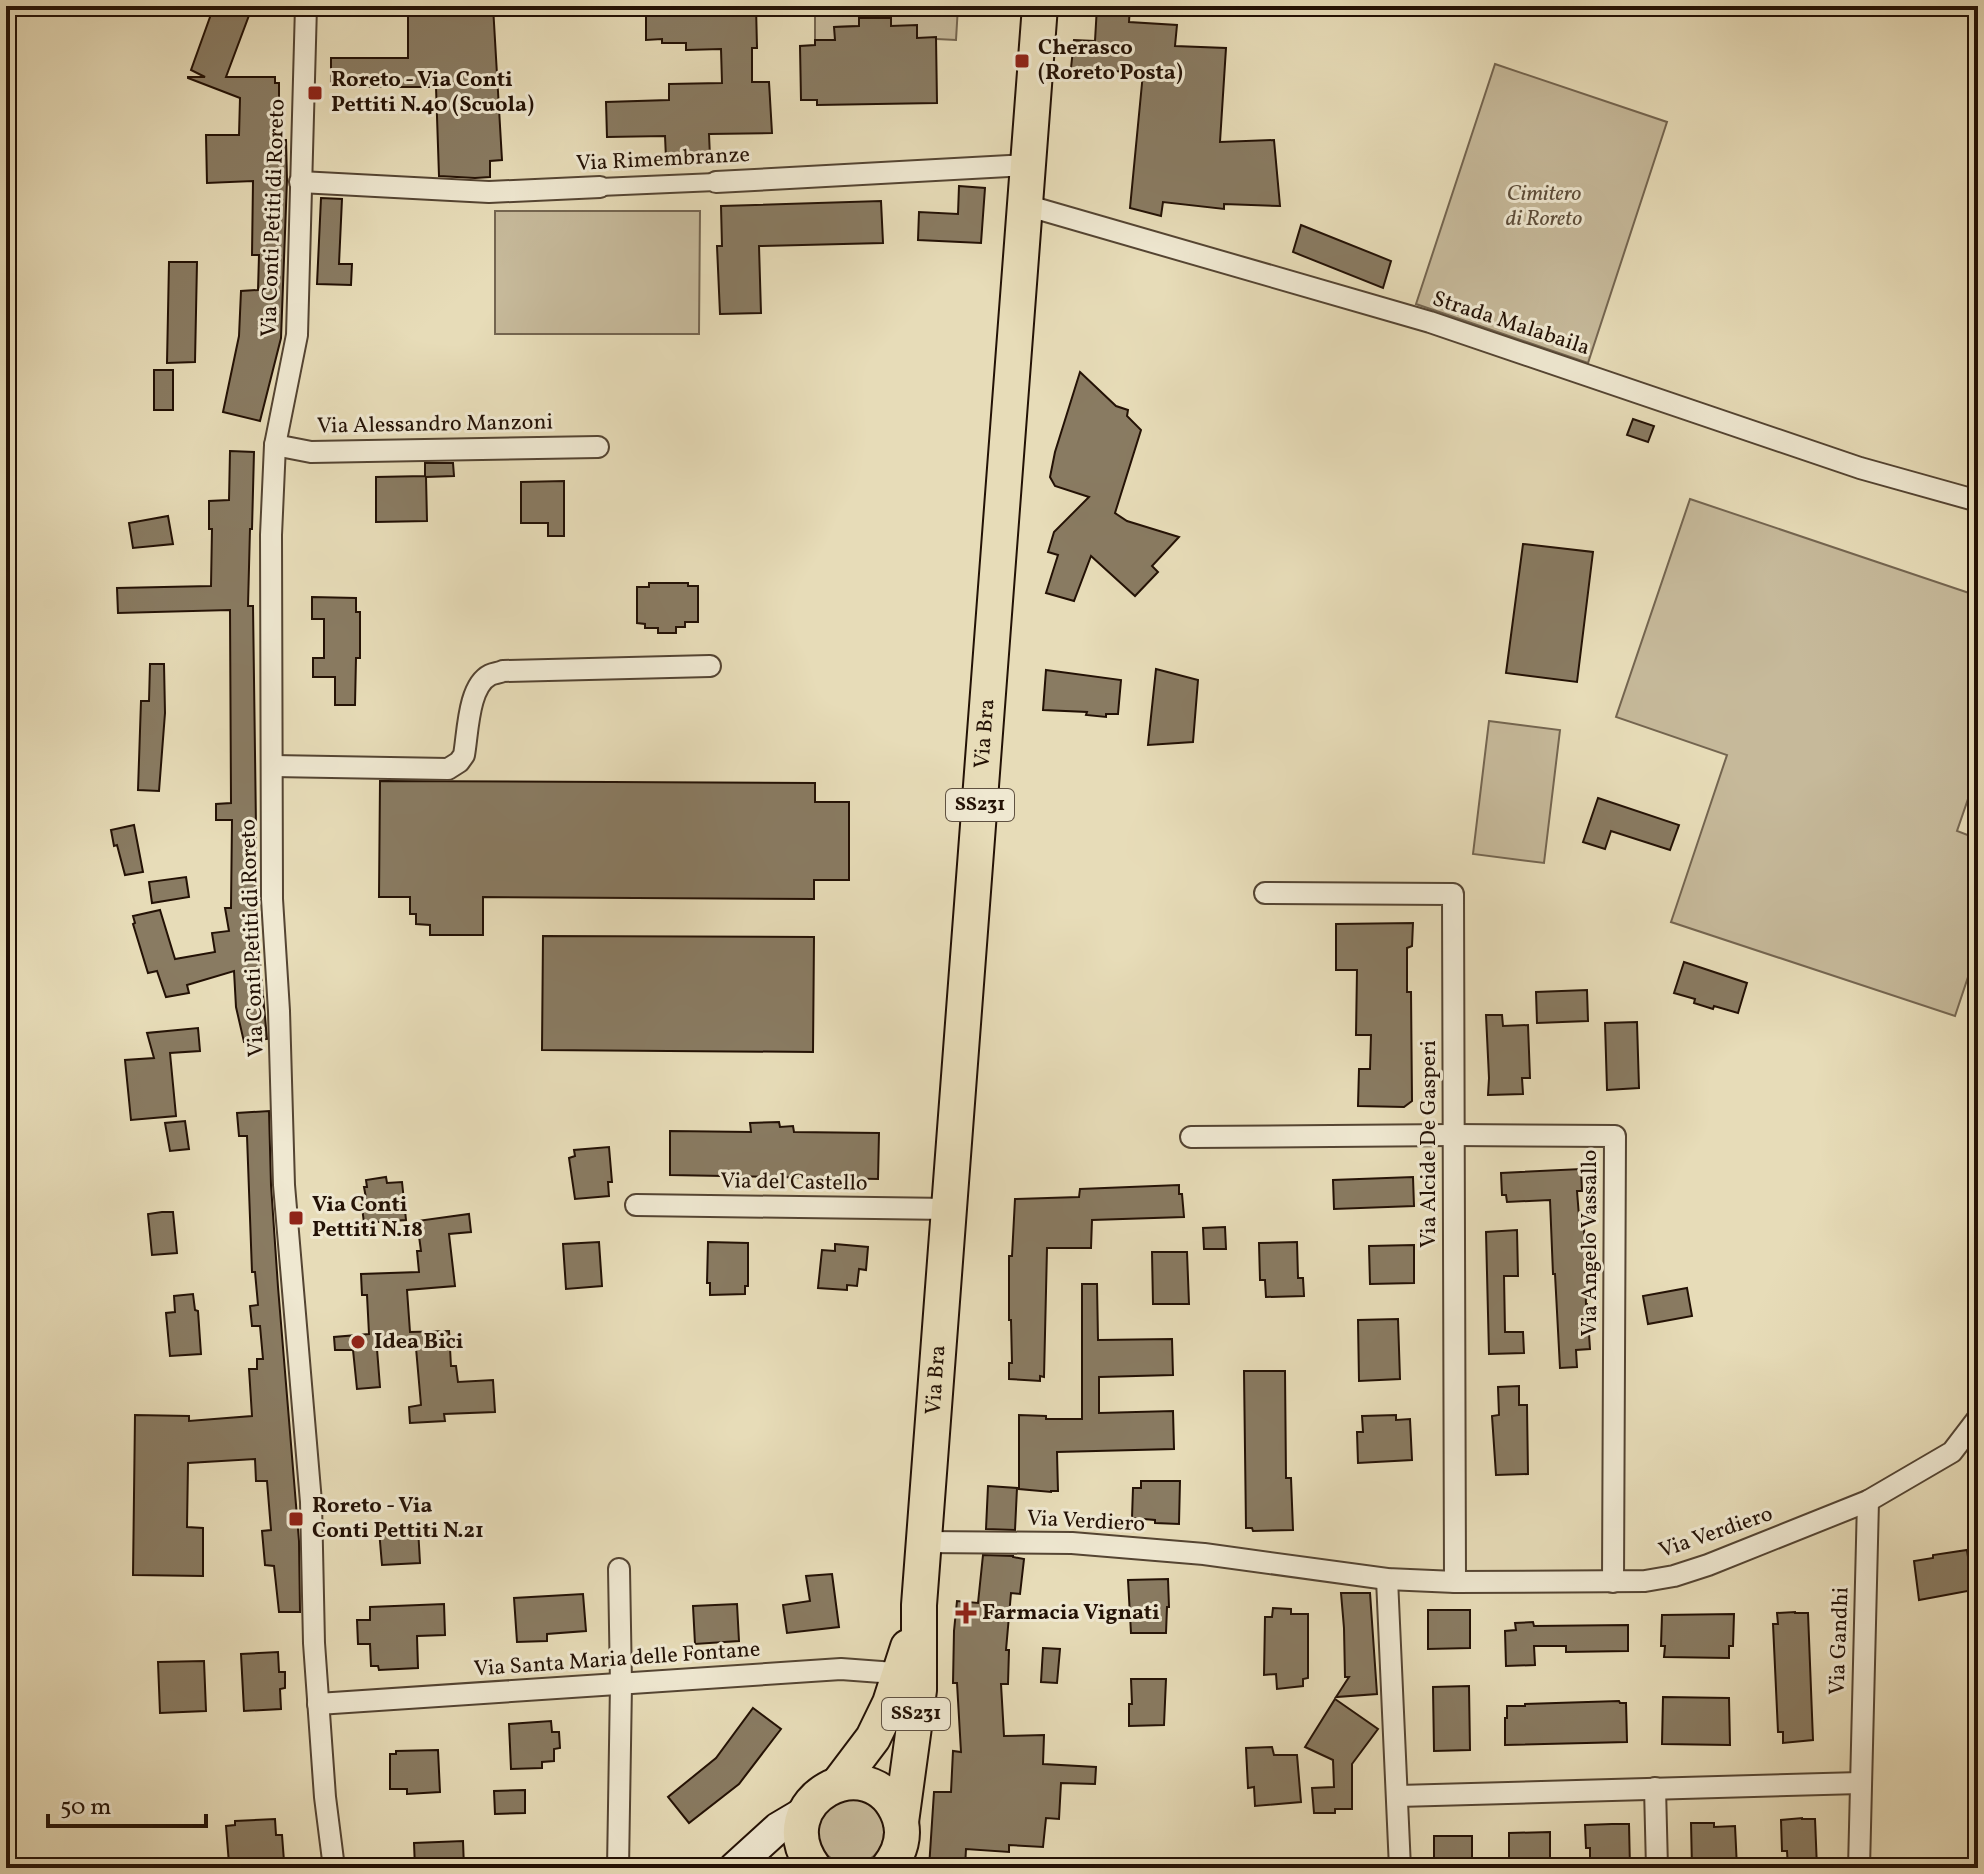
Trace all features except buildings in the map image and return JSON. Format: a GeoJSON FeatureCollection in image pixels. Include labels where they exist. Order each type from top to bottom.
{"type":"FeatureCollection","features":[{"type":"Feature","properties":{"kind":"main road","name":"Via Bra"},"geometry":{"type":"LineString","coordinates":[[805,1812],[813,1799],[839,1783],[873,1738],[890,1703],[910,1674],[919,1605],[1040,6]]}},
{"type":"Feature","properties":{"kind":"main road","name":"Via Bra"},"geometry":{"type":"LineString","coordinates":[[892,1865],[900,1848],[919,1690],[910,1674]]}},
{"type":"Feature","properties":{"kind":"main road"},"geometry":{"type":"LineString","coordinates":[[839,1783],[856,1782],[871,1786],[885,1795],[895,1807],[901,1822]]}},
{"type":"Feature","properties":{"kind":"main road"},"geometry":{"type":"LineString","coordinates":[[734,1868],[778,1828],[805,1812]]}},
{"type":"Feature","properties":{"kind":"main road"},"geometry":{"type":"LineString","coordinates":[[805,1812],[800,1827],[801,1843],[806,1858],[814,1868]]}},
{"type":"Feature","properties":{"kind":"street","name":"Via Conti Petiti di Roreto"},"geometry":{"type":"LineString","coordinates":[[306,6],[297,335],[275,445],[271,551],[272,899],[284,1185],[311,1502],[318,1704],[334,1868]]}},
{"type":"Feature","properties":{"kind":"street","name":"Via Rimembranze"},"geometry":{"type":"LineString","coordinates":[[300,182],[489,192],[1029,165]]}},
{"type":"Feature","properties":{"kind":"street","name":"Strada Malabaila"},"geometry":{"type":"LineString","coordinates":[[1025,205],[1430,322],[1860,468],[1978,501]]}},
{"type":"Feature","properties":{"kind":"street","name":"Via Alessandro Manzoni"},"geometry":{"type":"LineString","coordinates":[[275,445],[311,452],[598,447]]}},
{"type":"Feature","properties":{"kind":"street"},"geometry":{"type":"LineString","coordinates":[[273,766],[448,769],[464,755],[474,696],[489,676],[503,671],[710,666]]}},
{"type":"Feature","properties":{"kind":"street","name":"Via Alcide De Gasperi"},"geometry":{"type":"LineString","coordinates":[[1265,893],[1453,894],[1455,1582]]}},
{"type":"Feature","properties":{"kind":"street","name":"Via Angelo Vassallo"},"geometry":{"type":"LineString","coordinates":[[1191,1137],[1615,1136],[1613,1582]]}},
{"type":"Feature","properties":{"kind":"street","name":"Via del Castello"},"geometry":{"type":"LineString","coordinates":[[636,1205],[950,1209]]}},
{"type":"Feature","properties":{"kind":"street","name":"Via Verdiero"},"geometry":{"type":"LineString","coordinates":[[924,1542],[1072,1543],[1204,1554],[1387,1579],[1455,1582],[1645,1581],[1708,1565],[1868,1501],[1952,1452],[1978,1418]]}},
{"type":"Feature","properties":{"kind":"street","name":"Via Gandhi"},"geometry":{"type":"LineString","coordinates":[[1859,1868],[1868,1501]]}},
{"type":"Feature","properties":{"kind":"street"},"geometry":{"type":"LineString","coordinates":[[618,1868],[619,1569]]}},
{"type":"Feature","properties":{"kind":"street"},"geometry":{"type":"LineString","coordinates":[[1387,1579],[1400,1868]]}},
{"type":"Feature","properties":{"kind":"street","name":"Via Santa Maria delle Fontane"},"geometry":{"type":"LineString","coordinates":[[318,1704],[841,1669],[910,1674]]}},
{"type":"Feature","properties":{"kind":"street"},"geometry":{"type":"LineString","coordinates":[[1398,1796],[1860,1783]]}},
{"type":"Feature","properties":{"kind":"street"},"geometry":{"type":"LineString","coordinates":[[1655,1788],[1657,1868]]}},
{"type":"Feature","properties":{"kind":"green space"},"geometry":{"type":"Polygon","coordinates":[[[815,6],[958,6],[956,40],[917,38],[917,26],[891,26],[890,18],[860,18],[859,26],[835,27],[835,40],[815,40],[815,6]]]}},
{"type":"Feature","properties":{"kind":"green space","name":"Cimitero di Roreto"},"geometry":{"type":"Polygon","coordinates":[[[1495,64],[1667,122],[1588,363],[1416,304],[1495,64]]]}},
{"type":"Feature","properties":{"kind":"green space"},"geometry":{"type":"Polygon","coordinates":[[[495,211],[700,211],[699,334],[495,334],[495,211]]]}},
{"type":"Feature","properties":{"kind":"green space"},"geometry":{"type":"Polygon","coordinates":[[[1690,499],[1978,596],[1978,770],[1957,831],[1978,839],[1978,947],[1955,1016],[1671,922],[1727,755],[1616,717],[1690,499]]]}},
{"type":"Feature","properties":{"kind":"green space"},"geometry":{"type":"Polygon","coordinates":[[[1489,721],[1560,730],[1544,863],[1473,854],[1489,721]]]}},
{"type":"Feature","properties":{"kind":"green space"},"geometry":{"type":"Polygon","coordinates":[[[851,1799],[864,1802],[874,1809],[881,1819],[884,1832],[881,1845],[874,1855],[864,1862],[851,1865],[838,1862],[828,1855],[821,1845],[818,1832],[821,1819],[828,1809],[838,1802],[851,1799]]]}},
{"type":"Feature","properties":{"kind":"place","name":"Cherasco (Roreto Posta)"},"geometry":{"type":"Point","coordinates":[1022,61]}},
{"type":"Feature","properties":{"kind":"place","name":"Roreto - Via Conti Pettiti N.40 (Scuola)"},"geometry":{"type":"Point","coordinates":[315,93]}},
{"type":"Feature","properties":{"kind":"place","name":"Via Conti Pettiti N.18"},"geometry":{"type":"Point","coordinates":[296,1218]}},
{"type":"Feature","properties":{"kind":"place","name":"Idea Bici"},"geometry":{"type":"Point","coordinates":[358,1342]}},
{"type":"Feature","properties":{"kind":"place","name":"Roreto - Via Conti Pettiti N.21"},"geometry":{"type":"Point","coordinates":[296,1519]}},
{"type":"Feature","properties":{"kind":"place","name":"Farmacia Vignati"},"geometry":{"type":"Point","coordinates":[966,1613]}}]}
